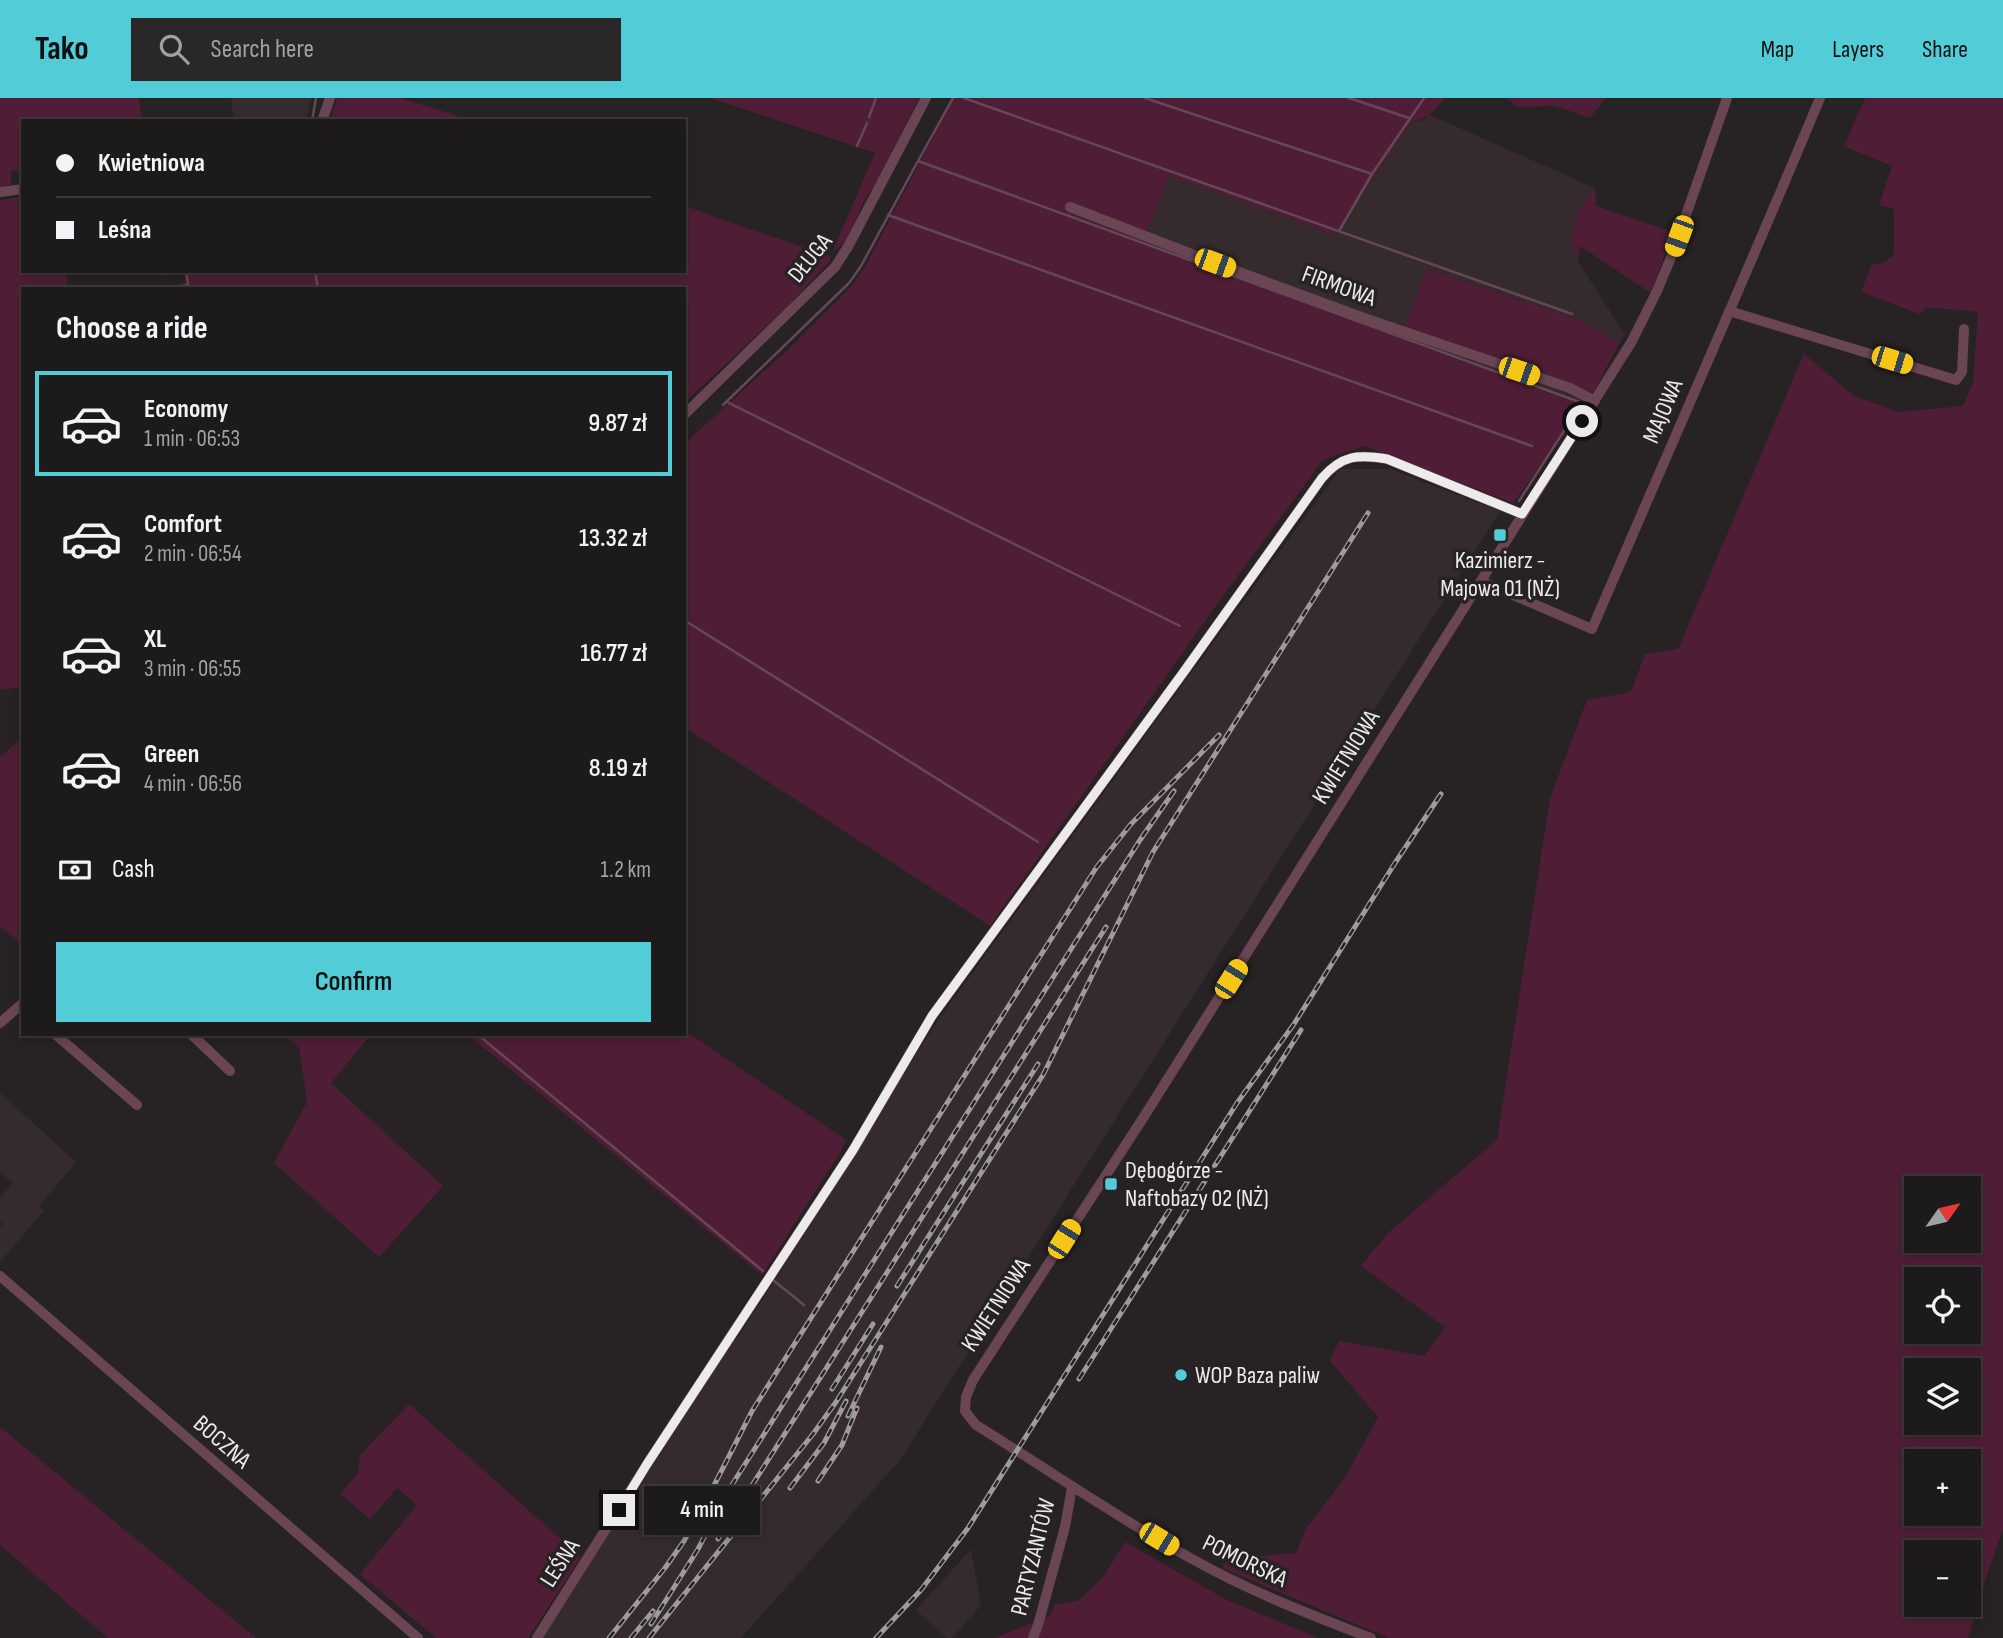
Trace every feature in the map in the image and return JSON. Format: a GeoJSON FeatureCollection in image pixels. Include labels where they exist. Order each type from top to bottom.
{"type":"FeatureCollection","features":[{"type":"Feature","properties":{"kind":"street"},"geometry":{"type":"LineString","coordinates":[[323,119],[330,98]]}},
{"type":"Feature","properties":{"kind":"street","name":"DŁUGA"},"geometry":{"type":"LineString","coordinates":[[686,413],[835,267],[926,98]]}},
{"type":"Feature","properties":{"kind":"street","name":"KWIETNIOWA"},"geometry":{"type":"LineString","coordinates":[[969,1416],[965,1404],[973,1380],[1145,1115],[1632,341],[1657,291],[1686,217],[1727,98]]}},
{"type":"Feature","properties":{"kind":"street","name":"MAJOWA"},"geometry":{"type":"LineString","coordinates":[[1481,581],[1592,629],[1754,258],[1820,98]]}},
{"type":"Feature","properties":{"kind":"street"},"geometry":{"type":"LineString","coordinates":[[0,192],[21,189]]}},
{"type":"Feature","properties":{"kind":"street","name":"FIRMOWA"},"geometry":{"type":"LineString","coordinates":[[1070,207],[1354,314],[1570,388],[1595,401]]}},
{"type":"Feature","properties":{"kind":"street"},"geometry":{"type":"LineString","coordinates":[[1729,311],[1956,380],[1962,372],[1964,329]]}},
{"type":"Feature","properties":{"kind":"street","name":"LEŚNA"},"geometry":{"type":"LineString","coordinates":[[537,1638],[647,1464],[853,1150],[932,1016],[1331,467],[1353,457],[1387,459],[1522,514]]}},
{"type":"Feature","properties":{"kind":"street"},"geometry":{"type":"LineString","coordinates":[[0,1023],[21,1005]]}},
{"type":"Feature","properties":{"kind":"street"},"geometry":{"type":"LineString","coordinates":[[57,1036],[137,1105]]}},
{"type":"Feature","properties":{"kind":"street"},"geometry":{"type":"LineString","coordinates":[[193,1036],[230,1071]]}},
{"type":"Feature","properties":{"kind":"street","name":"BOCZNA"},"geometry":{"type":"LineString","coordinates":[[0,1276],[418,1638]]}},
{"type":"Feature","properties":{"kind":"street","name":"POMORSKA"},"geometry":{"type":"LineString","coordinates":[[969,1416],[976,1425],[1072,1487],[1195,1561],[1292,1608],[1371,1638]]}},
{"type":"Feature","properties":{"kind":"street","name":"PARTYZANTÓW"},"geometry":{"type":"LineString","coordinates":[[1033,1638],[1065,1527],[1072,1487]]}},
{"type":"Feature","properties":{"kind":"shaded area"},"geometry":{"type":"Polygon","coordinates":[[[0,98],[139,98],[142,119],[21,119],[21,177],[19,171],[11,171],[11,184],[0,188],[0,98]]]}},
{"type":"Feature","properties":{"kind":"shaded area"},"geometry":{"type":"Polygon","coordinates":[[[231,98],[311,98],[307,119],[234,119],[231,98]]]}},
{"type":"Feature","properties":{"kind":"shaded area"},"geometry":{"type":"Polygon","coordinates":[[[337,98],[401,98],[468,119],[331,119],[337,98]]]}},
{"type":"Feature","properties":{"kind":"shaded area"},"geometry":{"type":"Polygon","coordinates":[[[710,98],[919,98],[848,238],[833,250],[875,153],[710,98]]]}},
{"type":"Feature","properties":{"kind":"shaded area"},"geometry":{"type":"Polygon","coordinates":[[[954,98],[1445,98],[1427,116],[1413,120],[1334,235],[1169,176],[1142,243],[1584,406],[1513,503],[1364,446],[1323,460],[1212,611],[990,926],[686,728],[686,442],[794,344],[852,286],[865,267],[954,98]]]}},
{"type":"Feature","properties":{"kind":"shaded area"},"geometry":{"type":"Polygon","coordinates":[[[1507,98],[1606,98],[1590,118],[1555,106],[1517,107],[1507,98]]]}},
{"type":"Feature","properties":{"kind":"shaded area"},"geometry":{"type":"Polygon","coordinates":[[[1865,98],[2003,98],[2003,1529],[1981,1595],[1981,1540],[1904,1540],[1904,1617],[1974,1617],[1968,1638],[1389,1638],[1222,1568],[1228,1559],[1296,1553],[1305,1530],[1346,1476],[1378,1417],[1330,1361],[1339,1341],[1424,1356],[1445,1327],[1361,1266],[1388,1233],[1497,1140],[1550,798],[1587,700],[1631,692],[1645,654],[1678,649],[1804,354],[1854,396],[1899,412],[1963,406],[1973,383],[1978,312],[1926,307],[1920,314],[1861,292],[1872,263],[1879,265],[1894,255],[1894,209],[1879,205],[1892,166],[1844,146],[1865,98]]]}},
{"type":"Feature","properties":{"kind":"shaded area"},"geometry":{"type":"Polygon","coordinates":[[[1430,115],[1595,188],[1579,209],[1571,240],[1578,262],[1625,334],[1619,344],[1576,319],[1428,269],[1405,328],[1593,393],[1584,406],[1141,244],[1169,176],[1334,235],[1413,120],[1421,121],[1430,115]]]}},
{"type":"Feature","properties":{"kind":"shaded area"},"geometry":{"type":"Polygon","coordinates":[[[1595,188],[1596,206],[1673,232],[1651,293],[1580,246],[1578,262],[1571,240],[1579,209],[1595,188]]]}},
{"type":"Feature","properties":{"kind":"shaded area"},"geometry":{"type":"Polygon","coordinates":[[[21,198],[21,273],[66,273],[68,287],[21,287],[21,689],[0,689],[0,200],[21,198]]]}},
{"type":"Feature","properties":{"kind":"shaded area"},"geometry":{"type":"Polygon","coordinates":[[[686,206],[830,256],[830,261],[788,306],[686,401],[686,287],[164,287],[162,273],[164,285],[186,283],[184,273],[686,273],[686,206]]]}},
{"type":"Feature","properties":{"kind":"shaded area"},"geometry":{"type":"Polygon","coordinates":[[[1427,269],[1576,319],[1619,344],[1593,393],[1404,328],[1427,269]]]}},
{"type":"Feature","properties":{"kind":"shaded area"},"geometry":{"type":"Polygon","coordinates":[[[1340,469],[1390,469],[1500,511],[900,1460],[741,1638],[542,1638],[734,1339],[737,1339],[938,1020],[1340,469]]]}},
{"type":"Feature","properties":{"kind":"shaded area"},"geometry":{"type":"Polygon","coordinates":[[[21,739],[21,944],[0,926],[0,757],[21,739]]]}},
{"type":"Feature","properties":{"kind":"shaded area"},"geometry":{"type":"Polygon","coordinates":[[[686,1031],[846,1140],[762,1275],[469,1036],[686,1036],[686,1031]]]}},
{"type":"Feature","properties":{"kind":"shaded area"},"geometry":{"type":"Polygon","coordinates":[[[284,1036],[369,1036],[331,1083],[443,1186],[379,1257],[274,1163],[307,1102],[299,1047],[284,1036]]]}},
{"type":"Feature","properties":{"kind":"shaded area"},"geometry":{"type":"Polygon","coordinates":[[[0,1093],[76,1162],[39,1206],[44,1211],[0,1262],[0,1227],[3,1224],[0,1221],[0,1198],[13,1183],[0,1172],[0,1093]]]}},
{"type":"Feature","properties":{"kind":"shaded area"},"geometry":{"type":"Polygon","coordinates":[[[409,1404],[581,1557],[528,1638],[436,1638],[360,1574],[417,1505],[397,1488],[370,1519],[340,1494],[358,1473],[360,1455],[409,1404]]]}},
{"type":"Feature","properties":{"kind":"shaded area"},"geometry":{"type":"Polygon","coordinates":[[[0,1427],[256,1638],[108,1638],[0,1545],[0,1427]]]}},
{"type":"Feature","properties":{"kind":"shaded area"},"geometry":{"type":"Polygon","coordinates":[[[1125,1542],[1227,1600],[1318,1638],[995,1638],[1050,1616],[1054,1605],[1079,1600],[1104,1576],[1125,1542]]]}},
{"type":"Feature","properties":{"kind":"shaded area"},"geometry":{"type":"Polygon","coordinates":[[[971,1549],[981,1605],[952,1638],[946,1638],[916,1610],[971,1549]]]}},
{"type":"Feature","properties":{"kind":"waterway"},"geometry":{"type":"LineString","coordinates":[[312,119],[316,98]]}},
{"type":"Feature","properties":{"kind":"waterway"},"geometry":{"type":"LineString","coordinates":[[869,117],[876,98]]}},
{"type":"Feature","properties":{"kind":"waterway"},"geometry":{"type":"LineString","coordinates":[[953,98],[918,161],[1582,403],[1519,501]]}},
{"type":"Feature","properties":{"kind":"waterway"},"geometry":{"type":"LineString","coordinates":[[964,98],[1572,314]]}},
{"type":"Feature","properties":{"kind":"waterway"},"geometry":{"type":"LineString","coordinates":[[1145,98],[1372,174]]}},
{"type":"Feature","properties":{"kind":"waterway"},"geometry":{"type":"LineString","coordinates":[[1349,98],[1409,118]]}},
{"type":"Feature","properties":{"kind":"waterway"},"geometry":{"type":"LineString","coordinates":[[1339,231],[1372,174],[1424,98]]}},
{"type":"Feature","properties":{"kind":"waterway"},"geometry":{"type":"LineString","coordinates":[[857,146],[867,123]]}},
{"type":"Feature","properties":{"kind":"waterway"},"geometry":{"type":"LineString","coordinates":[[723,405],[849,283],[918,161]]}},
{"type":"Feature","properties":{"kind":"waterway"},"geometry":{"type":"LineString","coordinates":[[888,215],[1532,446]]}},
{"type":"Feature","properties":{"kind":"waterway"},"geometry":{"type":"LineString","coordinates":[[179,287],[188,285],[186,273]]}},
{"type":"Feature","properties":{"kind":"waterway"},"geometry":{"type":"LineString","coordinates":[[315,273],[318,287]]}},
{"type":"Feature","properties":{"kind":"waterway"},"geometry":{"type":"LineString","coordinates":[[727,402],[1180,626]]}},
{"type":"Feature","properties":{"kind":"waterway"},"geometry":{"type":"LineString","coordinates":[[686,621],[1038,842]]}},
{"type":"Feature","properties":{"kind":"waterway"},"geometry":{"type":"LineString","coordinates":[[479,1036],[763,1271]]}},
{"type":"Feature","properties":{"kind":"waterway"},"geometry":{"type":"LineString","coordinates":[[773,1280],[804,1305]]}},
{"type":"Feature","properties":{"kind":"railway"},"geometry":{"type":"LineString","coordinates":[[649,1638],[836,1402],[1043,1075],[1153,852],[1368,513]]}},
{"type":"Feature","properties":{"kind":"railway"},"geometry":{"type":"LineString","coordinates":[[609,1638],[684,1541],[752,1411],[1096,868],[1131,824],[1219,735]]}},
{"type":"Feature","properties":{"kind":"railway"},"geometry":{"type":"LineString","coordinates":[[651,1624],[698,1549],[728,1491],[1140,840],[1174,791]]}},
{"type":"Feature","properties":{"kind":"railway"},"geometry":{"type":"LineString","coordinates":[[876,1638],[921,1590],[968,1528],[1237,1103],[1294,1024],[1441,794]]}},
{"type":"Feature","properties":{"kind":"railway"},"geometry":{"type":"LineString","coordinates":[[718,1539],[1106,927]]}},
{"type":"Feature","properties":{"kind":"railway"},"geometry":{"type":"LineString","coordinates":[[1079,1379],[1301,1030]]}},
{"type":"Feature","properties":{"kind":"railway"},"geometry":{"type":"LineString","coordinates":[[897,1286],[1038,1064]]}},
{"type":"Feature","properties":{"kind":"railway"},"geometry":{"type":"LineString","coordinates":[[832,1389],[873,1324]]}},
{"type":"Feature","properties":{"kind":"railway"},"geometry":{"type":"LineString","coordinates":[[848,1416],[881,1347]]}},
{"type":"Feature","properties":{"kind":"railway"},"geometry":{"type":"LineString","coordinates":[[790,1488],[824,1443],[846,1401]]}},
{"type":"Feature","properties":{"kind":"railway"},"geometry":{"type":"LineString","coordinates":[[818,1481],[842,1445],[857,1408]]}},
{"type":"Feature","properties":{"kind":"railway"},"geometry":{"type":"LineString","coordinates":[[631,1638],[653,1611]]}},
{"type":"Feature","properties":{"kind":"place","name":"Kazimierz - Majowa 01 (NŻ)"},"geometry":{"type":"Point","coordinates":[1500,535]}},
{"type":"Feature","properties":{"kind":"place","name":"Dębogórze - Naftobazy 02 (NŻ)"},"geometry":{"type":"Point","coordinates":[1111,1184]}},
{"type":"Feature","properties":{"kind":"place","name":"WOP Baza paliw"},"geometry":{"type":"Point","coordinates":[1181,1375]}},
{"type":"Feature","properties":{"kind":"route"},"geometry":{"type":"LineString","coordinates":[[619,1510],[853,1150],[932,1016],[1331,467],[1353,457],[1387,459],[1522,514],[1582,421]]}}]}
